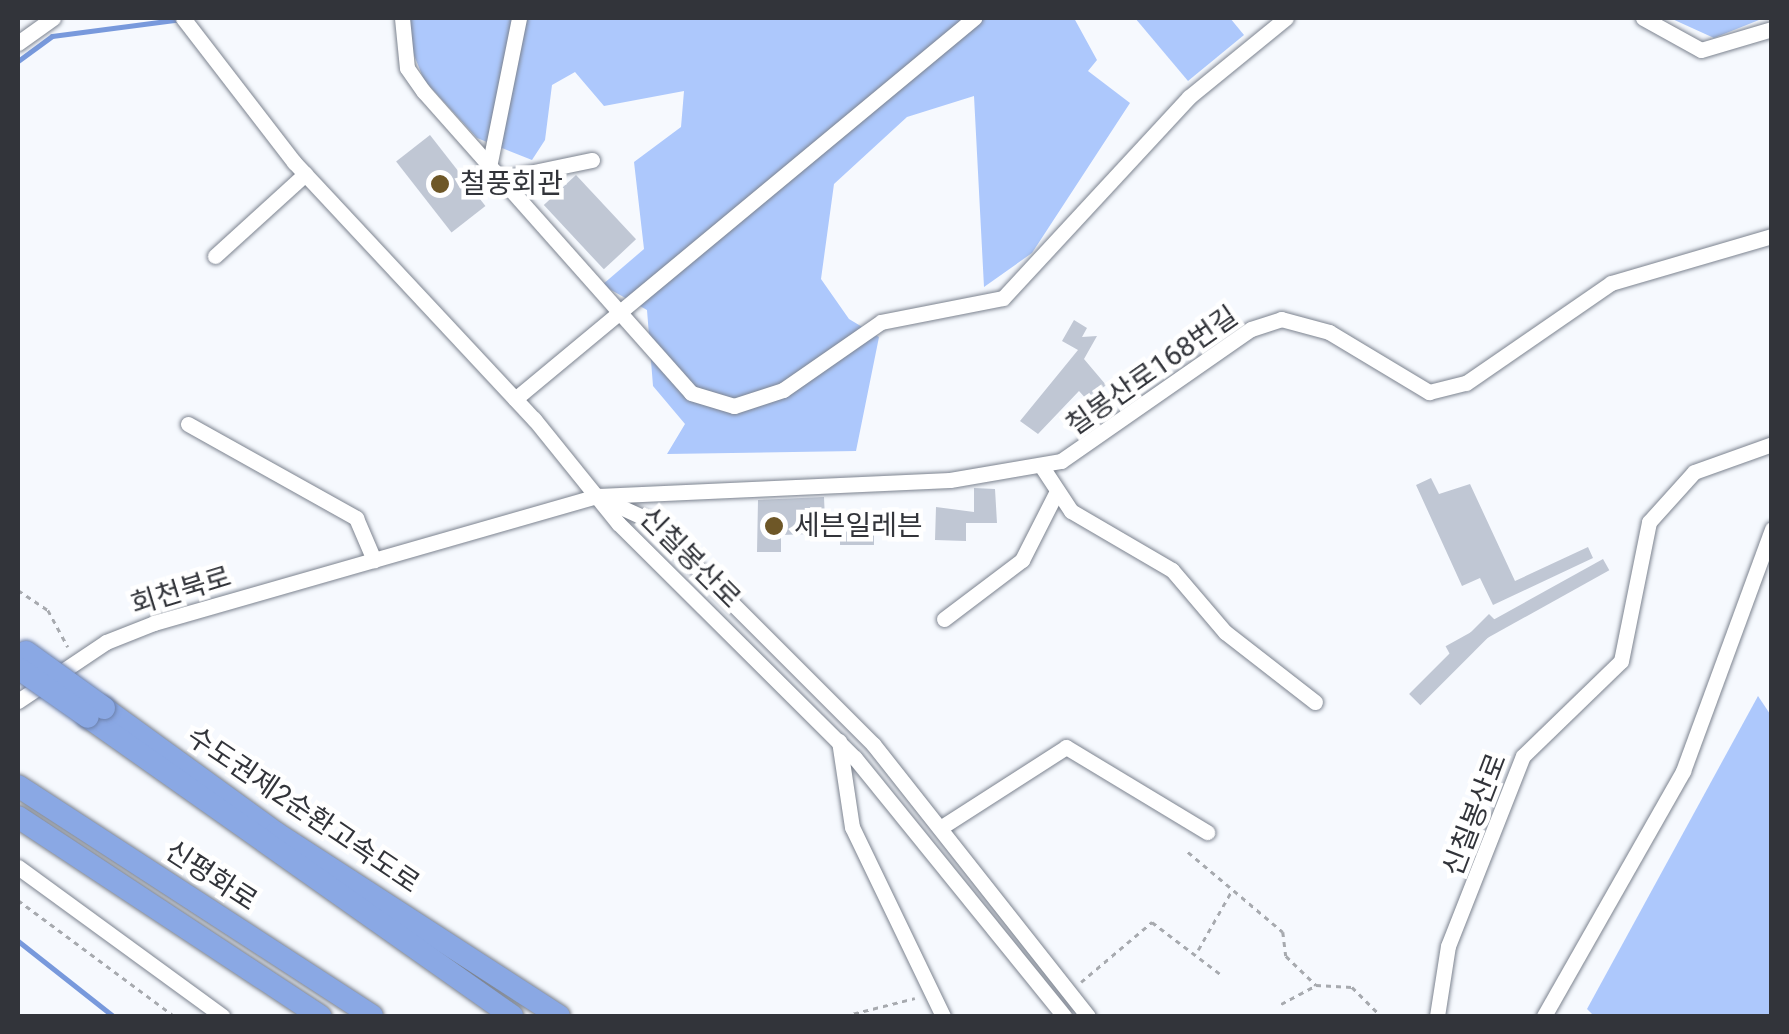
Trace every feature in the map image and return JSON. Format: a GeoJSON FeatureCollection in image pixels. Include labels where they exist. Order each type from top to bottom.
{"type":"FeatureCollection","features":[{"type":"Feature","properties":{"kind":"highway","name":"수도권제2순환고속도로"},"geometry":{"type":"LineString","coordinates":[[20,656],[512,1016]]}},
{"type":"Feature","properties":{"kind":"highway","name":"수도권제2순환고속도로"},"geometry":{"type":"LineString","coordinates":[[96,712],[559,1016]]}},
{"type":"Feature","properties":{"kind":"highway","name":"신평화로"},"geometry":{"type":"LineString","coordinates":[[18,786],[372,1016]]}},
{"type":"Feature","properties":{"kind":"highway","name":"신평화로"},"geometry":{"type":"LineString","coordinates":[[18,817],[320,1016]]}},
{"type":"Feature","properties":{"kind":"street"},"geometry":{"type":"LineString","coordinates":[[18,43],[54,18]]}},
{"type":"Feature","properties":{"kind":"street"},"geometry":{"type":"LineString","coordinates":[[183,18],[306,174],[515,399],[598,496]]}},
{"type":"Feature","properties":{"kind":"street"},"geometry":{"type":"LineString","coordinates":[[402,18],[406,68],[494,173],[691,393],[734,406],[810,375],[881,322],[1003,298],[1189,96],[1286,18]]}},
{"type":"Feature","properties":{"kind":"street"},"geometry":{"type":"LineString","coordinates":[[494,173],[519,18]]}},
{"type":"Feature","properties":{"kind":"street"},"geometry":{"type":"LineString","coordinates":[[515,399],[974,18]]}},
{"type":"Feature","properties":{"kind":"street"},"geometry":{"type":"LineString","coordinates":[[1643,18],[1700,50],[1772,29]]}},
{"type":"Feature","properties":{"kind":"street"},"geometry":{"type":"LineString","coordinates":[[494,173],[592,160]]}},
{"type":"Feature","properties":{"kind":"street"},"geometry":{"type":"LineString","coordinates":[[215,256],[306,174]]}},
{"type":"Feature","properties":{"kind":"street","name":"칠봉산로168번길"},"geometry":{"type":"LineString","coordinates":[[598,496],[1042,467],[1073,456],[1251,329],[1280,319],[1329,332],[1429,392],[1466,383],[1611,283],[1772,236]]}},
{"type":"Feature","properties":{"kind":"street"},"geometry":{"type":"LineString","coordinates":[[188,424],[356,518],[374,560]]}},
{"type":"Feature","properties":{"kind":"street","name":"신칠봉산로"},"geometry":{"type":"LineString","coordinates":[[1437,1016],[1448,946],[1522,756],[1621,661],[1649,522],[1694,472],[1772,444]]}},
{"type":"Feature","properties":{"kind":"street"},"geometry":{"type":"LineString","coordinates":[[1042,467],[1056,493],[1090,527],[1172,570],[1225,632],[1315,702]]}},
{"type":"Feature","properties":{"kind":"street"},"geometry":{"type":"LineString","coordinates":[[944,618],[1022,560],[1056,493]]}},
{"type":"Feature","properties":{"kind":"street","name":"회천북로"},"geometry":{"type":"LineString","coordinates":[[18,701],[74,661],[154,623],[598,496]]}},
{"type":"Feature","properties":{"kind":"street","name":"신칠봉산로"},"geometry":{"type":"LineString","coordinates":[[598,496],[839,741],[1064,1016]]}},
{"type":"Feature","properties":{"kind":"street","name":"신칠봉산로"},"geometry":{"type":"LineString","coordinates":[[598,496],[649,520],[873,744],[1088,1016]]}},
{"type":"Feature","properties":{"kind":"street"},"geometry":{"type":"LineString","coordinates":[[1544,1016],[1683,771],[1772,528]]}},
{"type":"Feature","properties":{"kind":"street"},"geometry":{"type":"LineString","coordinates":[[839,741],[852,827],[943,1016]]}},
{"type":"Feature","properties":{"kind":"street"},"geometry":{"type":"LineString","coordinates":[[940,828],[1066,746],[1207,832]]}},
{"type":"Feature","properties":{"kind":"street"},"geometry":{"type":"LineString","coordinates":[[18,867],[222,1016]]}},
{"type":"Feature","properties":{"kind":"path"},"geometry":{"type":"LineString","coordinates":[[18,590],[54,616],[74,661]]}},
{"type":"Feature","properties":{"kind":"path"},"geometry":{"type":"LineString","coordinates":[[1188,852],[1283,932],[1286,956],[1316,985]]}},
{"type":"Feature","properties":{"kind":"path"},"geometry":{"type":"LineString","coordinates":[[1197,952],[1232,890]]}},
{"type":"Feature","properties":{"kind":"path"},"geometry":{"type":"LineString","coordinates":[[18,900],[174,1016]]}},
{"type":"Feature","properties":{"kind":"path"},"geometry":{"type":"LineString","coordinates":[[1069,994],[1144,923],[1172,929],[1223,976]]}},
{"type":"Feature","properties":{"kind":"path"},"geometry":{"type":"LineString","coordinates":[[1281,1004],[1316,985],[1360,990],[1381,1016]]}},
{"type":"Feature","properties":{"kind":"path"},"geometry":{"type":"LineString","coordinates":[[844,1016],[930,992]]}},
{"type":"Feature","properties":{"kind":"shaded area"},"geometry":{"type":"Polygon","coordinates":[[[409,18],[1074,18],[1097,60],[1088,71],[1130,103],[1032,253],[984,287],[974,96],[907,117],[834,184],[821,279],[849,319],[879,337],[856,451],[667,454],[685,424],[653,386],[647,310],[602,285],[644,249],[634,162],[681,127],[684,91],[604,106],[575,72],[552,85],[545,140],[532,160],[477,138],[424,80],[406,35],[409,18]]]}},
{"type":"Feature","properties":{"kind":"shaded area"},"geometry":{"type":"Polygon","coordinates":[[[1135,18],[1230,18],[1244,35],[1188,81],[1135,18]]]}},
{"type":"Feature","properties":{"kind":"shaded area"},"geometry":{"type":"Polygon","coordinates":[[[1670,18],[1764,18],[1714,38],[1670,18]]]}},
{"type":"Feature","properties":{"kind":"shaded area"},"geometry":{"type":"Polygon","coordinates":[[[1758,696],[1772,717],[1771,1016],[1594,1016],[1587,1009],[1758,696]]]}},
{"type":"Feature","properties":{"kind":"building","name":"철풍회관"},"geometry":{"type":"Polygon","coordinates":[[[430,135],[485,206],[452,232],[396,161],[430,135]]]}},
{"type":"Feature","properties":{"kind":"building"},"geometry":{"type":"Polygon","coordinates":[[[576,175],[636,239],[604,269],[544,205],[576,175]]]}},
{"type":"Feature","properties":{"kind":"building"},"geometry":{"type":"Polygon","coordinates":[[[1074,320],[1087,328],[1082,337],[1097,336],[1084,359],[1106,385],[1088,401],[1079,391],[1038,434],[1020,421],[1078,350],[1062,341],[1074,320]]]}},
{"type":"Feature","properties":{"kind":"building"},"geometry":{"type":"Polygon","coordinates":[[[1431,478],[1439,494],[1470,484],[1515,581],[1588,547],[1593,558],[1493,605],[1480,578],[1462,586],[1416,485],[1431,478]]]}},
{"type":"Feature","properties":{"kind":"building"},"geometry":{"type":"Polygon","coordinates":[[[974,488],[995,489],[997,523],[966,523],[966,541],[935,540],[936,507],[974,512],[974,488]]]}},
{"type":"Feature","properties":{"kind":"building"},"geometry":{"type":"Polygon","coordinates":[[[824,497],[825,520],[874,520],[874,545],[840,545],[840,533],[781,535],[781,552],[757,552],[758,500],[824,497]]]}},
{"type":"Feature","properties":{"kind":"building"},"geometry":{"type":"Polygon","coordinates":[[[1603,559],[1609,570],[1452,658],[1446,646],[1603,559]]]}},
{"type":"Feature","properties":{"kind":"building"},"geometry":{"type":"Polygon","coordinates":[[[1489,614],[1500,625],[1420,705],[1409,694],[1489,614]]]}},
{"type":"Feature","properties":{"kind":"waterway"},"geometry":{"type":"LineString","coordinates":[[18,61],[52,36],[182,19]]}},
{"type":"Feature","properties":{"kind":"waterway"},"geometry":{"type":"LineString","coordinates":[[18,941],[113,1016]]}},
{"type":"Feature","properties":{"kind":"place","name":"철풍회관"},"geometry":{"type":"Point","coordinates":[440,184]}},
{"type":"Feature","properties":{"kind":"place","name":"세븐일레븐"},"geometry":{"type":"Point","coordinates":[774,526]}}]}
